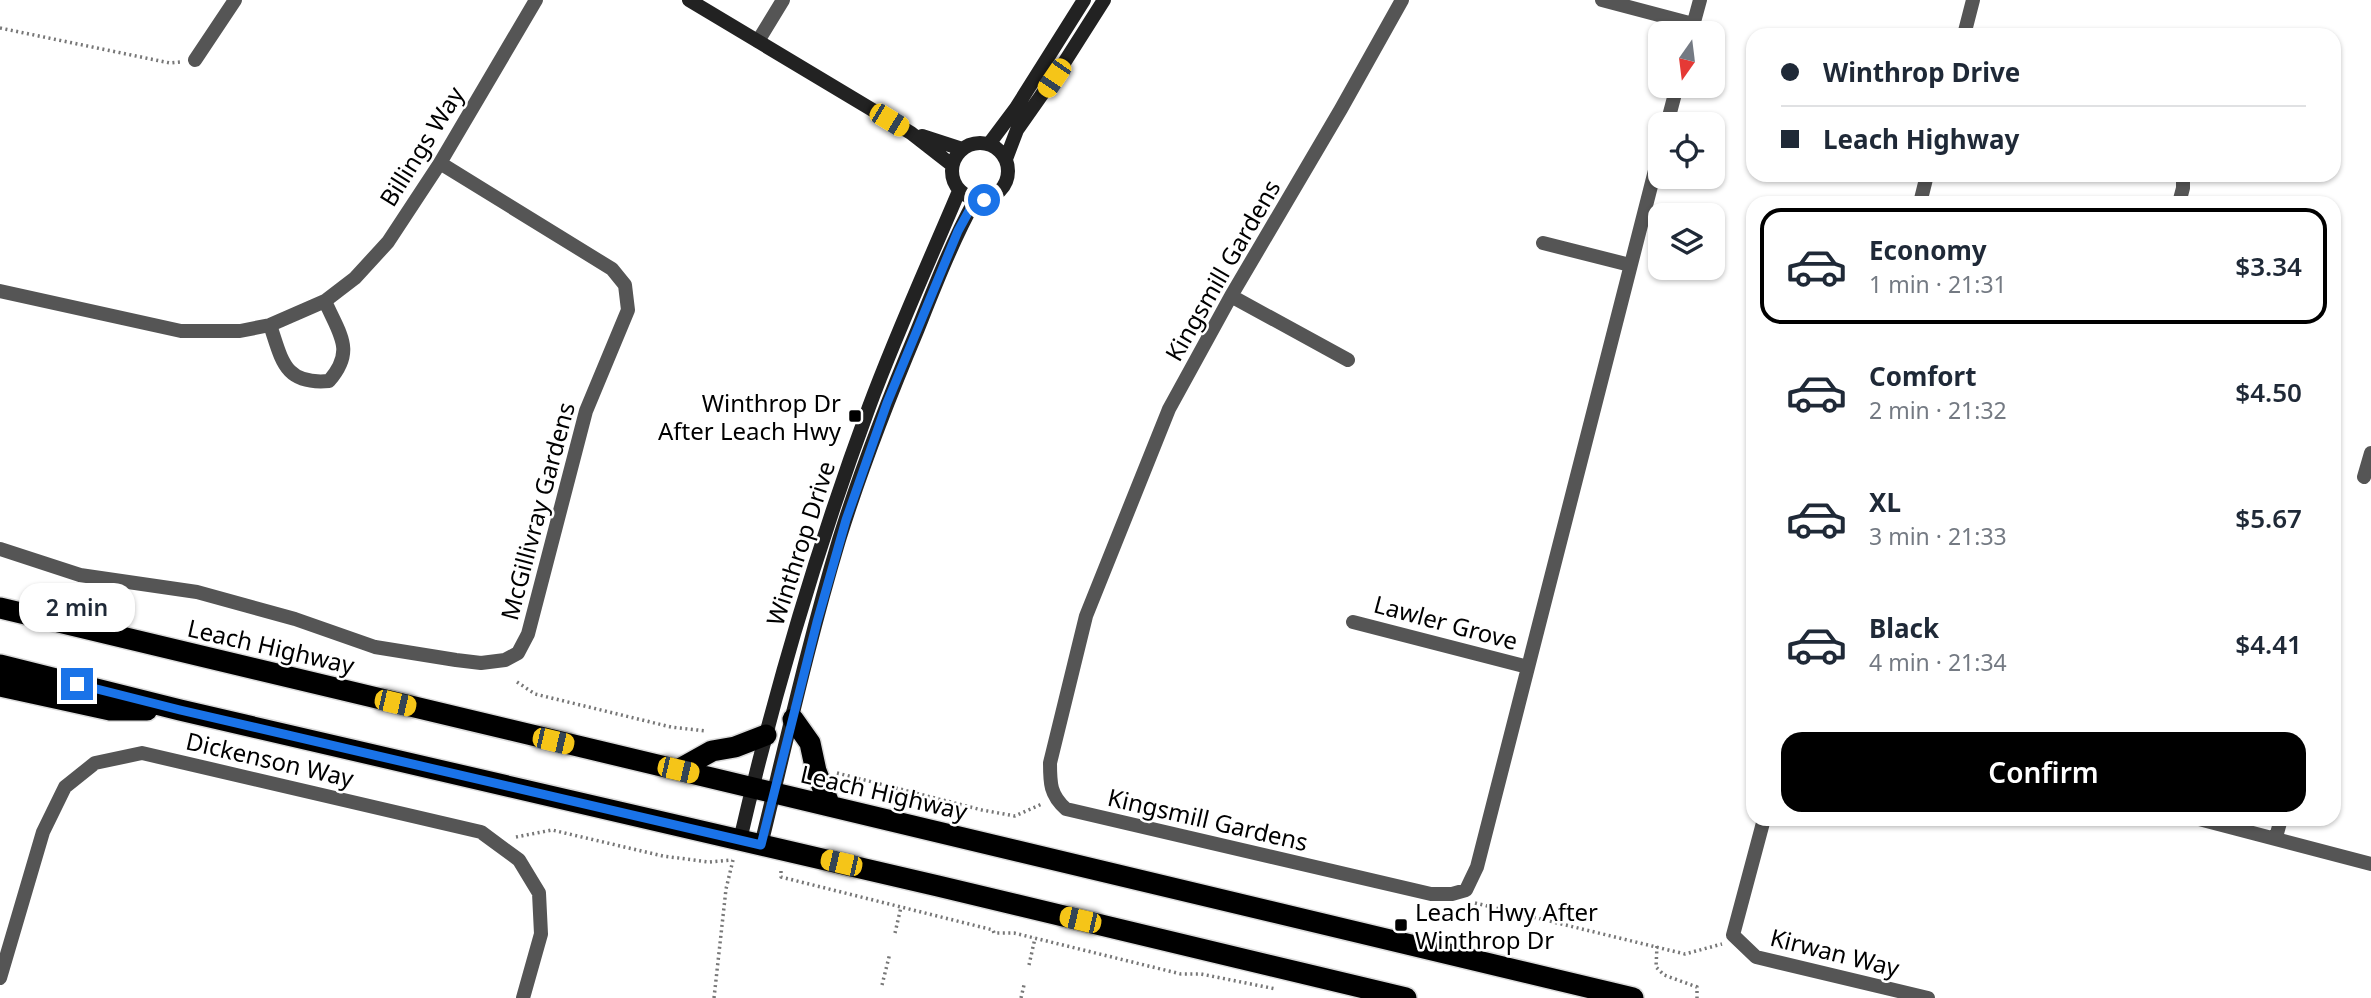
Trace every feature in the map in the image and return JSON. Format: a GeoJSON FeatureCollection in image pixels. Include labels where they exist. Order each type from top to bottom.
{"type":"FeatureCollection","features":[{"type":"Feature","properties":{"kind":"highway","name":"Leach Highway"},"geometry":{"type":"LineString","coordinates":[[0,608],[1633,998]]}},
{"type":"Feature","properties":{"kind":"highway"},"geometry":{"type":"LineString","coordinates":[[0,665],[180,710],[761,845],[784,861],[1406,998]]}},
{"type":"Feature","properties":{"kind":"highway"},"geometry":{"type":"LineString","coordinates":[[0,686],[110,710],[180,710]]}},
{"type":"Feature","properties":{"kind":"highway"},"geometry":{"type":"LineString","coordinates":[[793,719],[810,743],[816,771],[830,806]]}},
{"type":"Feature","properties":{"kind":"highway"},"geometry":{"type":"LineString","coordinates":[[678,770],[712,751],[735,747],[766,735]]}},
{"type":"Feature","properties":{"kind":"street"},"geometry":{"type":"LineString","coordinates":[[195,60],[235,0]]}},
{"type":"Feature","properties":{"kind":"street","name":"Billings Way"},"geometry":{"type":"LineString","coordinates":[[0,291],[181,331],[240,331],[270,325],[326,300],[355,278],[387,242],[440,163],[537,0]]}},
{"type":"Feature","properties":{"kind":"street"},"geometry":{"type":"LineString","coordinates":[[689,0],[911,133],[953,164]]}},
{"type":"Feature","properties":{"kind":"street"},"geometry":{"type":"LineString","coordinates":[[758,41],[783,0]]}},
{"type":"Feature","properties":{"kind":"street"},"geometry":{"type":"LineString","coordinates":[[989,144],[1016,108],[1084,0]]}},
{"type":"Feature","properties":{"kind":"street"},"geometry":{"type":"LineString","coordinates":[[962,149],[953,164],[952,174],[959,191],[975,200],[984,200],[1000,192],[1009,177],[1006,159],[1017,130],[1104,0]]}},
{"type":"Feature","properties":{"kind":"street","name":"Kingsmill Gardens"},"geometry":{"type":"LineString","coordinates":[[1402,0],[1169,408],[1086,616],[1050,763],[1050,787],[1054,799],[1066,809],[1431,894],[1452,894],[1466,890]]}},
{"type":"Feature","properties":{"kind":"street"},"geometry":{"type":"LineString","coordinates":[[1602,0],[1670,21]]}},
{"type":"Feature","properties":{"kind":"street"},"geometry":{"type":"LineString","coordinates":[[1694,21],[1700,0]]}},
{"type":"Feature","properties":{"kind":"street"},"geometry":{"type":"LineString","coordinates":[[1966,28],[1973,0]]}},
{"type":"Feature","properties":{"kind":"street"},"geometry":{"type":"LineString","coordinates":[[911,133],[962,149],[979,143],[989,144],[996,147],[1006,159]]}},
{"type":"Feature","properties":{"kind":"street","name":"McGillivray Gardens"},"geometry":{"type":"LineString","coordinates":[[0,549],[80,575],[197,592],[295,620],[375,647],[481,663],[505,660],[518,653],[528,634],[586,411],[628,310],[625,285],[612,269],[440,163]]}},
{"type":"Feature","properties":{"kind":"street"},"geometry":{"type":"LineString","coordinates":[[1466,890],[1477,867],[1650,189]]}},
{"type":"Feature","properties":{"kind":"street","name":"Winthrop Drive"},"geometry":{"type":"LineString","coordinates":[[740,840],[766,735],[819,552],[871,403],[959,191]]}},
{"type":"Feature","properties":{"kind":"street","name":"Winthrop Drive"},"geometry":{"type":"LineString","coordinates":[[761,845],[839,541],[887,403],[958,231],[975,200]]}},
{"type":"Feature","properties":{"kind":"street"},"geometry":{"type":"LineString","coordinates":[[1543,243],[1630,265]]}},
{"type":"Feature","properties":{"kind":"street"},"geometry":{"type":"LineString","coordinates":[[1231,296],[1348,360]]}},
{"type":"Feature","properties":{"kind":"street"},"geometry":{"type":"LineString","coordinates":[[270,325],[283,361],[296,377],[309,383],[329,381],[341,367],[344,347],[326,300]]}},
{"type":"Feature","properties":{"kind":"street"},"geometry":{"type":"LineString","coordinates":[[2364,477],[2371,453]]}},
{"type":"Feature","properties":{"kind":"street","name":"Lawler Grove"},"geometry":{"type":"LineString","coordinates":[[1353,622],[1528,667]]}},
{"type":"Feature","properties":{"kind":"street","name":"Dickenson Way"},"geometry":{"type":"LineString","coordinates":[[0,978],[43,832],[65,787],[95,763],[142,752],[481,832],[519,860],[539,893],[541,934],[523,998]]}},
{"type":"Feature","properties":{"kind":"street","name":"Kirwan Way"},"geometry":{"type":"LineString","coordinates":[[1762,826],[1733,935],[1756,957],[1928,998]]}},
{"type":"Feature","properties":{"kind":"street"},"geometry":{"type":"LineString","coordinates":[[2229,826],[2371,864]]}},
{"type":"Feature","properties":{"kind":"street"},"geometry":{"type":"LineString","coordinates":[[2276,837],[2279,826]]}},
{"type":"Feature","properties":{"kind":"street"},"geometry":{"type":"LineString","coordinates":[[1562,981],[1581,998]]}},
{"type":"Feature","properties":{"kind":"path"},"geometry":{"type":"LineString","coordinates":[[0,28],[170,63],[195,60]]}},
{"type":"Feature","properties":{"kind":"path"},"geometry":{"type":"LineString","coordinates":[[517,682],[535,694],[671,727],[709,732]]}},
{"type":"Feature","properties":{"kind":"path"},"geometry":{"type":"LineString","coordinates":[[835,773],[1015,816],[1054,799]]}},
{"type":"Feature","properties":{"kind":"path"},"geometry":{"type":"LineString","coordinates":[[499,846],[511,838],[552,831],[663,856],[709,862],[733,860],[726,889],[714,998]]}},
{"type":"Feature","properties":{"kind":"path"},"geometry":{"type":"LineString","coordinates":[[769,868],[784,861]]}},
{"type":"Feature","properties":{"kind":"path"},"geometry":{"type":"LineString","coordinates":[[784,861],[781,877],[962,921],[993,930],[994,933],[1014,933],[1181,974],[1200,974],[1286,990]]}},
{"type":"Feature","properties":{"kind":"path"},"geometry":{"type":"LineString","coordinates":[[1466,890],[1469,901],[1685,954],[1737,939]]}},
{"type":"Feature","properties":{"kind":"path"},"geometry":{"type":"LineString","coordinates":[[895,933],[901,907]]}},
{"type":"Feature","properties":{"kind":"path"},"geometry":{"type":"LineString","coordinates":[[1029,965],[1035,938]]}},
{"type":"Feature","properties":{"kind":"path"},"geometry":{"type":"LineString","coordinates":[[1657,946],[1656,967],[1664,975],[1697,987],[1697,998]]}},
{"type":"Feature","properties":{"kind":"path"},"geometry":{"type":"LineString","coordinates":[[882,985],[890,953]]}},
{"type":"Feature","properties":{"kind":"path"},"geometry":{"type":"LineString","coordinates":[[1021,998],[1024,985]]}},
{"type":"Feature","properties":{"kind":"place","name":"Winthrop Dr After Leach Hwy"},"geometry":{"type":"Point","coordinates":[855,416]}},
{"type":"Feature","properties":{"kind":"place","name":"Leach Hwy After Winthrop Dr"},"geometry":{"type":"Point","coordinates":[1401,925]}},
{"type":"Feature","properties":{"kind":"route"},"geometry":{"type":"LineString","coordinates":[[77,684],[761,845],[824,595],[860,478],[887,403],[958,231],[975,200],[984,200]]}}]}
